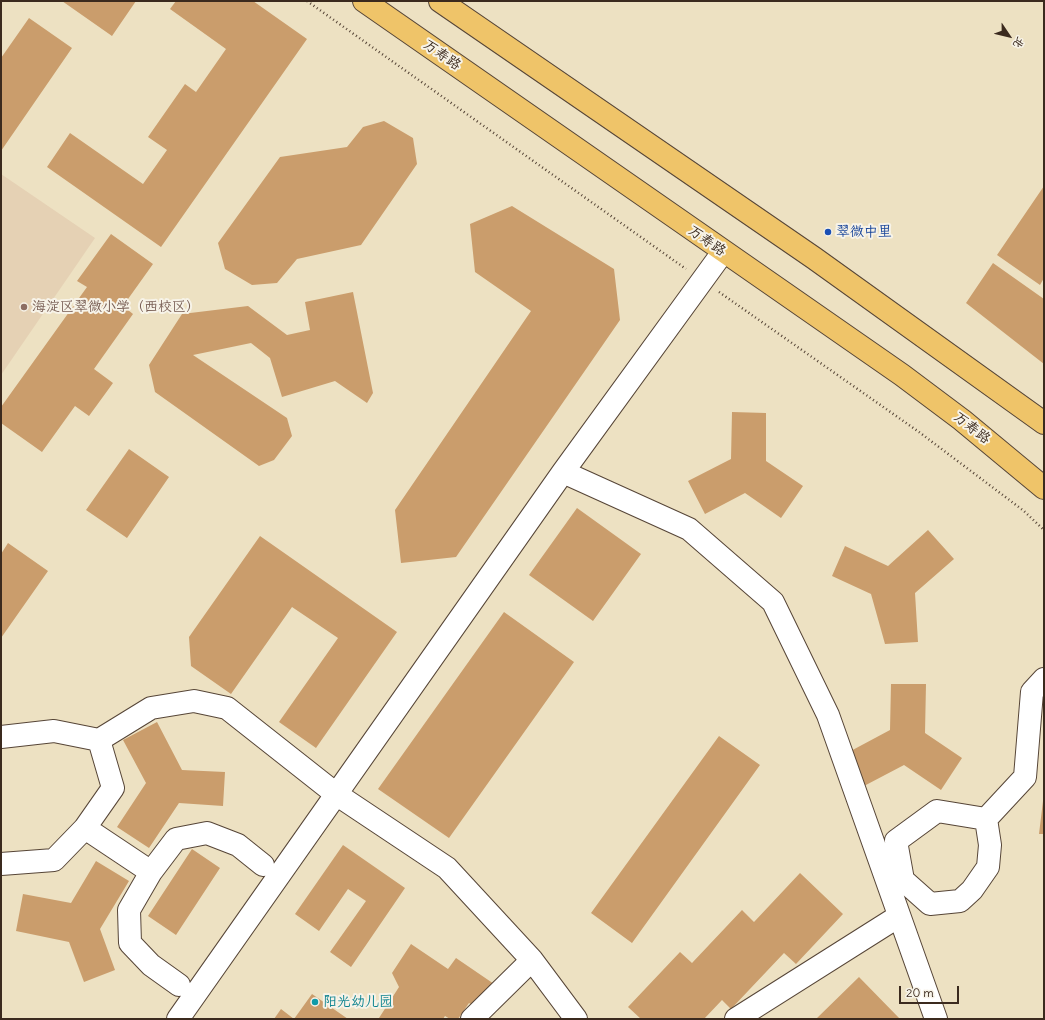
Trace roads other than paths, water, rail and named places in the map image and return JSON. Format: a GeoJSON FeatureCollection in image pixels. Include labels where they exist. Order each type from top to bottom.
{"type":"FeatureCollection","features":[{"type":"Feature","properties":{"kind":"main road","name":"万寿路"},"geometry":{"type":"LineString","coordinates":[[364,1],[723,252],[908,379],[962,420],[1044,488]]}},
{"type":"Feature","properties":{"kind":"main road"},"geometry":{"type":"LineString","coordinates":[[440,1],[814,258],[1044,423]]}},
{"type":"Feature","properties":{"kind":"street"},"geometry":{"type":"LineString","coordinates":[[178,1019],[563,472],[723,252]]}},
{"type":"Feature","properties":{"kind":"street"},"geometry":{"type":"LineString","coordinates":[[563,472],[689,529],[773,602],[828,715],[936,1019]]}},
{"type":"Feature","properties":{"kind":"street"},"geometry":{"type":"LineString","coordinates":[[986,819],[1025,777],[1032,692],[1044,679]]}},
{"type":"Feature","properties":{"kind":"street"},"geometry":{"type":"LineString","coordinates":[[1,737],[54,731],[99,740],[151,708],[194,700],[227,708],[336,794],[447,868],[532,960],[576,1019]]}},
{"type":"Feature","properties":{"kind":"street"},"geometry":{"type":"LineString","coordinates":[[1,864],[54,860],[85,828],[113,788],[99,740]]}},
{"type":"Feature","properties":{"kind":"street"},"geometry":{"type":"LineString","coordinates":[[937,811],[986,819],[990,845],[988,867],[972,890],[960,901],[930,904],[903,880],[896,841],[937,811]]}},
{"type":"Feature","properties":{"kind":"street"},"geometry":{"type":"LineString","coordinates":[[85,828],[151,872]]}},
{"type":"Feature","properties":{"kind":"street"},"geometry":{"type":"LineString","coordinates":[[179,985],[151,965],[130,943],[129,910],[151,872],[176,839],[207,833],[238,845],[263,865]]}},
{"type":"Feature","properties":{"kind":"street"},"geometry":{"type":"LineString","coordinates":[[736,1019],[899,916]]}},
{"type":"Feature","properties":{"kind":"street"},"geometry":{"type":"LineString","coordinates":[[472,1019],[532,960]]}},
{"type":"Feature","properties":{"kind":"place","name":"翠微中里"},"geometry":{"type":"Point","coordinates":[828,232]}},
{"type":"Feature","properties":{"kind":"place","name":"海淀区翠微小学（西校区）"},"geometry":{"type":"Point","coordinates":[24,307]}},
{"type":"Feature","properties":{"kind":"place","name":"阳光幼儿园"},"geometry":{"type":"Point","coordinates":[315,1002]}}]}
